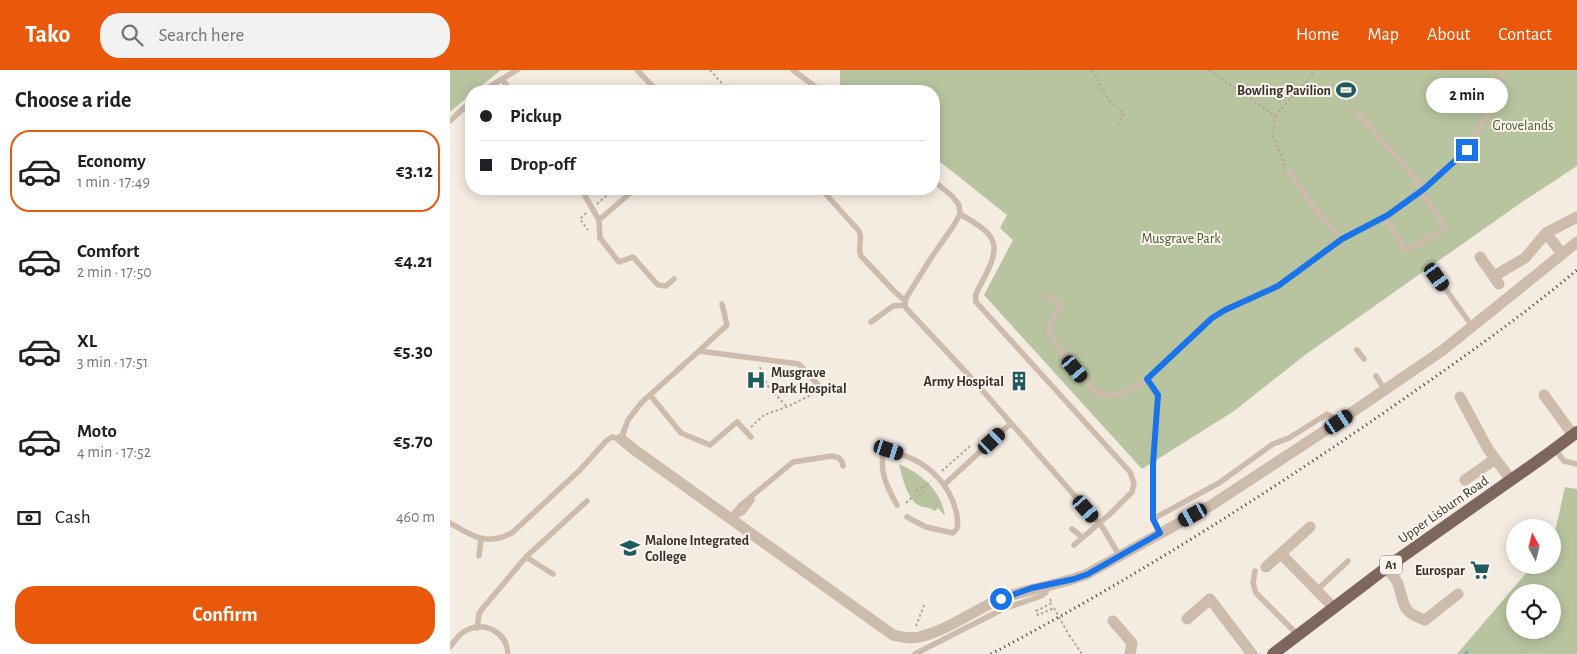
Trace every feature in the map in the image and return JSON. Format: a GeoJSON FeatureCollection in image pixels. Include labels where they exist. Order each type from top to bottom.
{"type":"FeatureCollection","features":[{"type":"Feature","properties":{"kind":"main road","name":"A1"},"geometry":{"type":"LineString","coordinates":[[1511,480],[1575,433]]}},
{"type":"Feature","properties":{"kind":"main road","name":"Upper Lisburn Road"},"geometry":{"type":"LineString","coordinates":[[1273,654],[1386,568],[1511,480]]}},
{"type":"Feature","properties":{"kind":"street"},"geometry":{"type":"LineString","coordinates":[[1480,257],[1496,280],[1525,258],[1546,233],[1577,217]]}},
{"type":"Feature","properties":{"kind":"street"},"geometry":{"type":"LineString","coordinates":[[1546,233],[1562,254]]}},
{"type":"Feature","properties":{"kind":"street"},"geometry":{"type":"LineString","coordinates":[[621,439],[636,452],[893,635],[911,638],[934,632],[1001,599],[1081,576],[1210,506],[1339,422],[1443,350],[1577,242]]}},
{"type":"Feature","properties":{"kind":"street"},"geometry":{"type":"LineString","coordinates":[[1544,396],[1575,433]]}},
{"type":"Feature","properties":{"kind":"street"},"geometry":{"type":"LineString","coordinates":[[1460,397],[1495,459],[1511,480]]}},
{"type":"Feature","properties":{"kind":"street"},"geometry":{"type":"LineString","coordinates":[[1465,480],[1495,459]]}},
{"type":"Feature","properties":{"kind":"street"},"geometry":{"type":"LineString","coordinates":[[1266,566],[1310,527]]}},
{"type":"Feature","properties":{"kind":"street"},"geometry":{"type":"LineString","coordinates":[[1281,554],[1334,608]]}},
{"type":"Feature","properties":{"kind":"street"},"geometry":{"type":"LineString","coordinates":[[1386,568],[1398,583],[1406,611],[1415,617],[1424,620],[1458,594]]}},
{"type":"Feature","properties":{"kind":"street"},"geometry":{"type":"LineString","coordinates":[[1187,619],[1210,600],[1252,654]]}},
{"type":"Feature","properties":{"kind":"street"},"geometry":{"type":"LineString","coordinates":[[1113,621],[1132,643],[1130,654]]}},
{"type":"Feature","properties":{"kind":"lane"},"geometry":{"type":"LineString","coordinates":[[492,85],[517,70]]}},
{"type":"Feature","properties":{"kind":"lane"},"geometry":{"type":"LineString","coordinates":[[637,70],[651,85]]}},
{"type":"Feature","properties":{"kind":"lane"},"geometry":{"type":"LineString","coordinates":[[793,70],[813,85]]}},
{"type":"Feature","properties":{"kind":"lane"},"geometry":{"type":"LineString","coordinates":[[1045,296],[1060,304],[1050,326],[1050,334],[1092,390],[1104,395],[1114,396],[1128,391],[1147,379],[1212,318],[1225,310],[1278,286],[1342,239],[1385,216],[1421,191],[1467,150],[1493,105],[1503,70]]}},
{"type":"Feature","properties":{"kind":"lane"},"geometry":{"type":"LineString","coordinates":[[502,79],[506,85]]}},
{"type":"Feature","properties":{"kind":"lane"},"geometry":{"type":"LineString","coordinates":[[450,120],[465,106]]}},
{"type":"Feature","properties":{"kind":"lane"},"geometry":{"type":"LineString","coordinates":[[1356,111],[1414,177],[1421,191],[1446,228],[1405,251],[1385,216]]}},
{"type":"Feature","properties":{"kind":"lane"},"geometry":{"type":"LineString","coordinates":[[1289,174],[1318,212],[1342,239]]}},
{"type":"Feature","properties":{"kind":"lane"},"geometry":{"type":"LineString","coordinates":[[871,322],[893,306],[905,303],[931,258],[960,214],[959,205],[940,186]]}},
{"type":"Feature","properties":{"kind":"lane"},"geometry":{"type":"LineString","coordinates":[[584,195],[599,220],[600,238],[620,262],[633,257],[658,285],[666,286],[674,279]]}},
{"type":"Feature","properties":{"kind":"lane"},"geometry":{"type":"LineString","coordinates":[[599,220],[629,195]]}},
{"type":"Feature","properties":{"kind":"lane"},"geometry":{"type":"LineString","coordinates":[[827,195],[859,231],[861,240],[859,251],[861,256],[905,303],[908,312],[975,382],[1099,524],[1119,556]]}},
{"type":"Feature","properties":{"kind":"lane"},"geometry":{"type":"LineString","coordinates":[[960,214],[986,230],[993,239],[992,264],[976,294],[976,302],[1130,472],[1134,483],[1132,492],[1074,545]]}},
{"type":"Feature","properties":{"kind":"lane"},"geometry":{"type":"LineString","coordinates":[[1437,277],[1472,326]]}},
{"type":"Feature","properties":{"kind":"lane"},"geometry":{"type":"LineString","coordinates":[[450,523],[471,536],[481,539],[500,538],[513,532],[580,470],[606,441],[612,437],[621,439],[628,420],[650,395],[727,325],[722,304]]}},
{"type":"Feature","properties":{"kind":"lane"},"geometry":{"type":"LineString","coordinates":[[1357,350],[1364,359]]}},
{"type":"Feature","properties":{"kind":"lane"},"geometry":{"type":"LineString","coordinates":[[699,351],[799,364],[822,389]]}},
{"type":"Feature","properties":{"kind":"lane"},"geometry":{"type":"LineString","coordinates":[[1376,376],[1385,390]]}},
{"type":"Feature","properties":{"kind":"lane"},"geometry":{"type":"LineString","coordinates":[[1147,379],[1158,395],[1153,464],[1153,519],[1160,533]]}},
{"type":"Feature","properties":{"kind":"lane"},"geometry":{"type":"LineString","coordinates":[[650,395],[681,433],[710,445],[737,422],[751,437]]}},
{"type":"Feature","properties":{"kind":"lane"},"geometry":{"type":"LineString","coordinates":[[1153,519],[1219,483],[1273,444],[1289,438],[1328,414],[1339,422]]}},
{"type":"Feature","properties":{"kind":"lane"},"geometry":{"type":"LineString","coordinates":[[944,485],[1010,424]]}},
{"type":"Feature","properties":{"kind":"lane"},"geometry":{"type":"LineString","coordinates":[[1555,449],[1564,461],[1577,464]]}},
{"type":"Feature","properties":{"kind":"lane"},"geometry":{"type":"LineString","coordinates":[[896,505],[885,482],[882,467],[884,451],[889,450],[913,458],[938,476],[952,498],[958,524],[953,533],[934,530],[907,517]]}},
{"type":"Feature","properties":{"kind":"lane"},"geometry":{"type":"LineString","coordinates":[[730,518],[743,512],[756,494],[793,462],[832,456],[839,458],[843,466]]}},
{"type":"Feature","properties":{"kind":"lane"},"geometry":{"type":"LineString","coordinates":[[477,628],[482,608],[526,557],[587,501]]}},
{"type":"Feature","properties":{"kind":"lane"},"geometry":{"type":"LineString","coordinates":[[1072,529],[1082,537]]}},
{"type":"Feature","properties":{"kind":"lane"},"geometry":{"type":"LineString","coordinates":[[479,556],[481,539]]}},
{"type":"Feature","properties":{"kind":"lane"},"geometry":{"type":"LineString","coordinates":[[526,557],[553,574]]}},
{"type":"Feature","properties":{"kind":"lane"},"geometry":{"type":"LineString","coordinates":[[1317,590],[1348,561]]}},
{"type":"Feature","properties":{"kind":"lane"},"geometry":{"type":"LineString","coordinates":[[1255,571],[1253,583],[1256,593],[1298,635]]}},
{"type":"Feature","properties":{"kind":"lane"},"geometry":{"type":"LineString","coordinates":[[914,654],[1003,609],[1041,596],[1046,592],[1048,585]]}},
{"type":"Feature","properties":{"kind":"lane"},"geometry":{"type":"LineString","coordinates":[[450,647],[468,629],[492,629],[501,635],[508,649],[508,654]]}},
{"type":"Feature","properties":{"kind":"path"},"geometry":{"type":"LineString","coordinates":[[710,70],[724,85]]}},
{"type":"Feature","properties":{"kind":"path"},"geometry":{"type":"LineString","coordinates":[[1092,70],[1111,104],[1124,112],[1118,124]]}},
{"type":"Feature","properties":{"kind":"path"},"geometry":{"type":"LineString","coordinates":[[1209,70],[1275,116]]}},
{"type":"Feature","properties":{"kind":"path"},"geometry":{"type":"LineString","coordinates":[[1289,174],[1272,136],[1275,116],[1316,70]]}},
{"type":"Feature","properties":{"kind":"path"},"geometry":{"type":"LineString","coordinates":[[756,358],[767,385],[787,407]]}},
{"type":"Feature","properties":{"kind":"path"},"geometry":{"type":"LineString","coordinates":[[746,432],[764,416],[787,407],[822,389]]}},
{"type":"Feature","properties":{"kind":"path"},"geometry":{"type":"LineString","coordinates":[[938,476],[970,446]]}},
{"type":"Feature","properties":{"kind":"path"},"geometry":{"type":"LineString","coordinates":[[906,503],[917,493]]}},
{"type":"Feature","properties":{"kind":"path"},"geometry":{"type":"LineString","coordinates":[[1050,598],[1052,603],[1036,611],[1038,615],[1054,608],[1082,654]]}},
{"type":"Feature","properties":{"kind":"path"},"geometry":{"type":"LineString","coordinates":[[911,638],[925,603]]}},
{"type":"Feature","properties":{"kind":"green space"},"geometry":{"type":"Polygon","coordinates":[[[450,70],[501,70],[482,85],[465,85],[465,99],[450,112],[450,70]]]}},
{"type":"Feature","properties":{"kind":"green space","name":"Musgrave Park"},"geometry":{"type":"Polygon","coordinates":[[[840,70],[1577,70],[1577,166],[1522,202],[1305,355],[1234,411],[1142,469],[984,295],[1013,240],[1000,228],[1007,215],[940,162],[940,85],[840,85],[840,70]]]}},
{"type":"Feature","properties":{"kind":"green space"},"geometry":{"type":"Polygon","coordinates":[[[899,464],[923,478],[929,484],[939,498],[945,516],[938,508],[935,511],[915,503],[908,493],[899,464]]]}},
{"type":"Feature","properties":{"kind":"green space"},"geometry":{"type":"Polygon","coordinates":[[[1565,487],[1577,489],[1577,654],[1457,654],[1506,597],[1506,639],[1561,639],[1561,584],[1517,584],[1525,574],[1561,574],[1561,519],[1558,519],[1565,487]]]}},
{"type":"Feature","properties":{"kind":"railway"},"geometry":{"type":"LineString","coordinates":[[991,654],[1042,627],[1190,540],[1287,478],[1456,362],[1530,308],[1577,270]]}},
{"type":"Feature","properties":{"kind":"place","name":"Bowling Pavilion"},"geometry":{"type":"Point","coordinates":[1346,90]}},
{"type":"Feature","properties":{"kind":"place","name":"Musgrave Park Hospital"},"geometry":{"type":"Point","coordinates":[756,380]}},
{"type":"Feature","properties":{"kind":"place","name":"Army Hospital"},"geometry":{"type":"Point","coordinates":[1019,381]}},
{"type":"Feature","properties":{"kind":"place","name":"Malone Integrated College"},"geometry":{"type":"Point","coordinates":[630,548]}},
{"type":"Feature","properties":{"kind":"place","name":"Eurospar"},"geometry":{"type":"Point","coordinates":[1480,570]}},
{"type":"Feature","properties":{"kind":"route"},"geometry":{"type":"LineString","coordinates":[[1001,599],[1032,588],[1088,574],[1160,533],[1153,519],[1153,464],[1158,395],[1147,379],[1212,318],[1225,310],[1278,286],[1342,239],[1388,215],[1424,189],[1467,150]]}},
{"type":"Feature","properties":{"kind":"park label","name":"Grovelands"},"geometry":{"type":"Point","coordinates":[1523,125]}}]}
